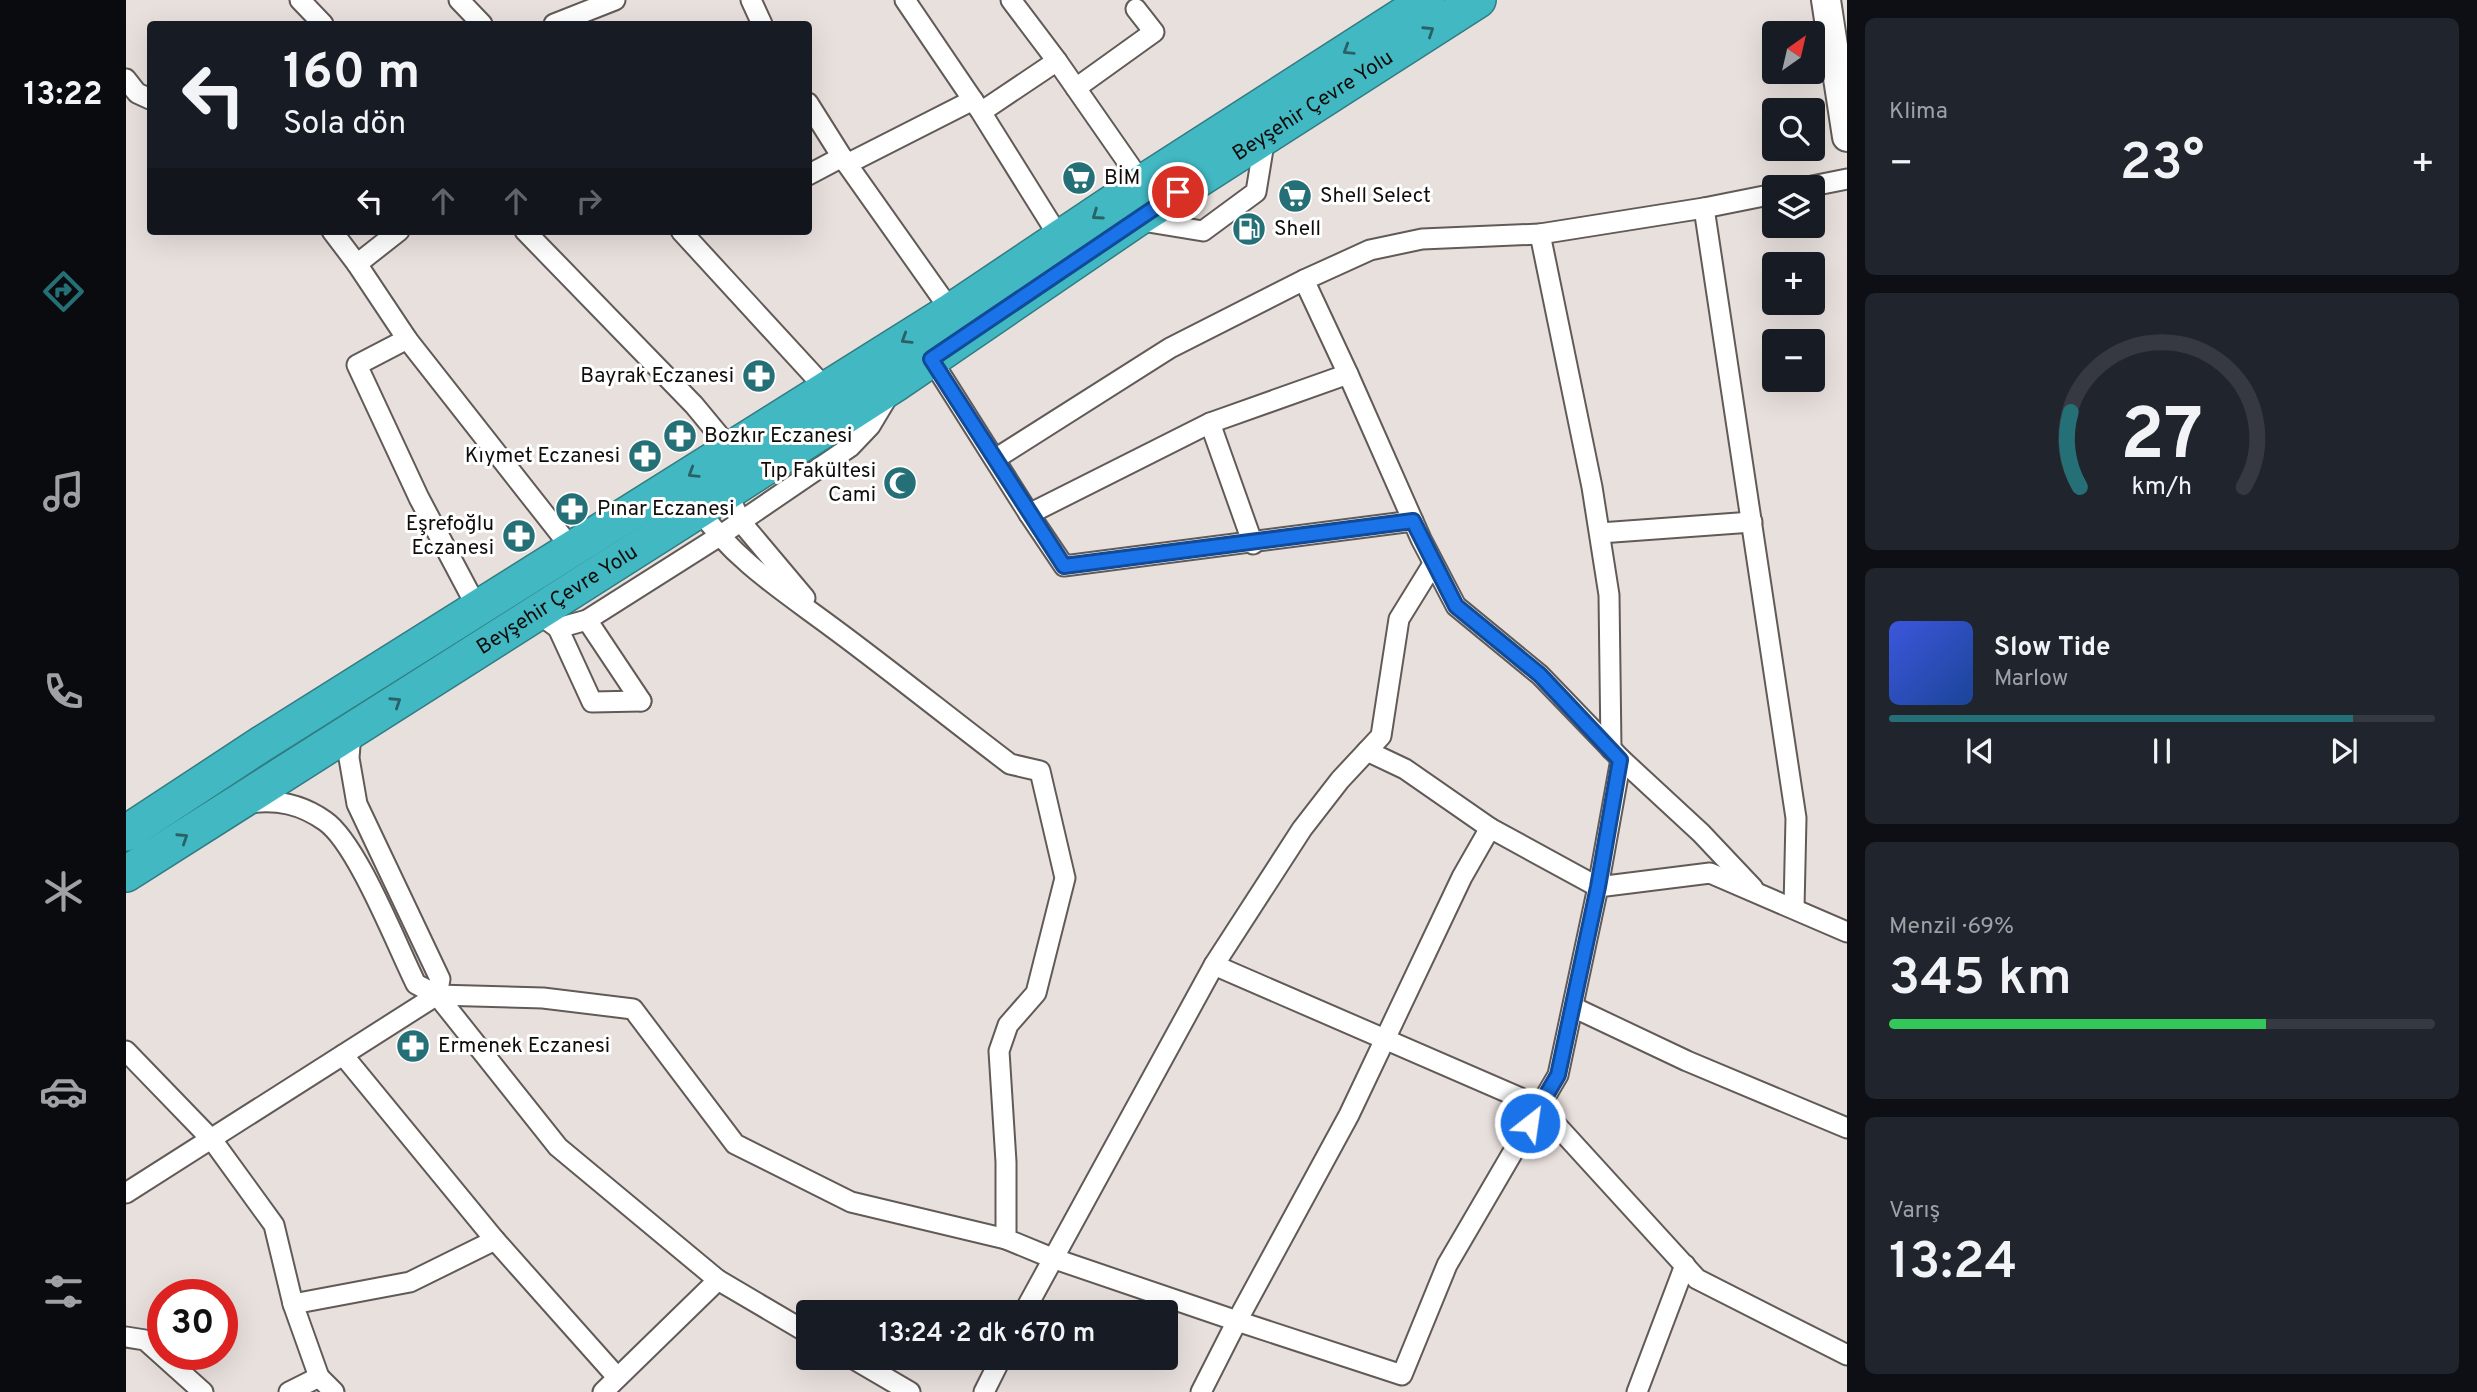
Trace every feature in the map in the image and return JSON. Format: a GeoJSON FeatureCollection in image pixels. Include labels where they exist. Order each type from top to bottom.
{"type":"FeatureCollection","features":[{"type":"Feature","properties":{"kind":"highway","name":"Beyşehir Çevre Yolu"},"geometry":{"type":"LineString","coordinates":[[126,833],[951,311],[1061,240],[1142,183],[1427,0]]}},
{"type":"Feature","properties":{"kind":"highway","name":"Beyşehir Çevre Yolu"},"geometry":{"type":"LineString","coordinates":[[126,874],[351,732],[547,620],[722,508],[894,384],[1135,220],[1478,0]]}},
{"type":"Feature","properties":{"kind":"street"},"geometry":{"type":"LineString","coordinates":[[300,0],[320,21]]}},
{"type":"Feature","properties":{"kind":"street"},"geometry":{"type":"LineString","coordinates":[[459,0],[479,21]]}},
{"type":"Feature","properties":{"kind":"street"},"geometry":{"type":"LineString","coordinates":[[562,21],[615,0]]}},
{"type":"Feature","properties":{"kind":"street"},"geometry":{"type":"LineString","coordinates":[[751,0],[761,21]]}},
{"type":"Feature","properties":{"kind":"street"},"geometry":{"type":"LineString","coordinates":[[905,0],[977,106],[1061,240]]}},
{"type":"Feature","properties":{"kind":"street"},"geometry":{"type":"LineString","coordinates":[[1011,0],[1142,183]]}},
{"type":"Feature","properties":{"kind":"street"},"geometry":{"type":"LineString","coordinates":[[1826,0],[1847,137]]}},
{"type":"Feature","properties":{"kind":"street"},"geometry":{"type":"LineString","coordinates":[[1076,88],[1154,32],[1136,9]]}},
{"type":"Feature","properties":{"kind":"street"},"geometry":{"type":"LineString","coordinates":[[812,173],[977,106],[1057,61]]}},
{"type":"Feature","properties":{"kind":"street"},"geometry":{"type":"LineString","coordinates":[[126,79],[137,93],[147,98]]}},
{"type":"Feature","properties":{"kind":"street"},"geometry":{"type":"LineString","coordinates":[[812,109],[844,160],[951,311]]}},
{"type":"Feature","properties":{"kind":"street"},"geometry":{"type":"LineString","coordinates":[[1135,220],[1203,231],[1256,192],[1265,137]]}},
{"type":"Feature","properties":{"kind":"street"},"geometry":{"type":"LineString","coordinates":[[1825,183],[1847,179]]}},
{"type":"Feature","properties":{"kind":"street"},"geometry":{"type":"LineString","coordinates":[[995,459],[1170,348],[1304,280],[1370,250],[1422,239],[1541,234],[1762,196]]}},
{"type":"Feature","properties":{"kind":"street"},"geometry":{"type":"LineString","coordinates":[[1704,208],[1796,818],[1794,908]]}},
{"type":"Feature","properties":{"kind":"street"},"geometry":{"type":"LineString","coordinates":[[126,1194],[213,1141],[437,995],[543,998],[633,1009],[735,1144],[851,1202],[1006,1239],[1052,1258],[1237,1321],[1403,1383],[1447,1265],[1558,1075],[1598,887],[1616,754],[1609,594],[1600,533],[1541,234]]}},
{"type":"Feature","properties":{"kind":"street"},"geometry":{"type":"LineString","coordinates":[[335,235],[407,339],[572,549]]}},
{"type":"Feature","properties":{"kind":"street"},"geometry":{"type":"LineString","coordinates":[[357,264],[394,235]]}},
{"type":"Feature","properties":{"kind":"street"},"geometry":{"type":"LineString","coordinates":[[529,235],[694,405],[723,440],[735,447]]}},
{"type":"Feature","properties":{"kind":"street"},"geometry":{"type":"LineString","coordinates":[[692,235],[816,377],[830,387]]}},
{"type":"Feature","properties":{"kind":"street"},"geometry":{"type":"LineString","coordinates":[[1304,280],[1433,564],[1456,606],[1540,675],[1616,754],[1701,833],[1756,891]]}},
{"type":"Feature","properties":{"kind":"street"},"geometry":{"type":"LineString","coordinates":[[407,339],[357,365],[419,498],[471,596],[482,606]]}},
{"type":"Feature","properties":{"kind":"street"},"geometry":{"type":"LineString","coordinates":[[931,359],[1064,566],[1253,544],[1413,521]]}},
{"type":"Feature","properties":{"kind":"street"},"geometry":{"type":"LineString","coordinates":[[1029,514],[1210,423],[1348,374]]}},
{"type":"Feature","properties":{"kind":"street"},"geometry":{"type":"LineString","coordinates":[[1210,423],[1253,544]]}},
{"type":"Feature","properties":{"kind":"street"},"geometry":{"type":"LineString","coordinates":[[718,537],[722,508]]}},
{"type":"Feature","properties":{"kind":"street"},"geometry":{"type":"LineString","coordinates":[[587,620],[641,701],[592,702],[547,620],[587,620],[718,537],[722,508]]}},
{"type":"Feature","properties":{"kind":"street"},"geometry":{"type":"LineString","coordinates":[[722,508],[835,629]]}},
{"type":"Feature","properties":{"kind":"street"},"geometry":{"type":"LineString","coordinates":[[1600,533],[1752,522]]}},
{"type":"Feature","properties":{"kind":"street"},"geometry":{"type":"LineString","coordinates":[[718,537],[794,602],[835,629],[1010,764],[1040,771],[1065,878],[1036,993],[1008,1025],[999,1051],[1006,1162],[1006,1239]]}},
{"type":"Feature","properties":{"kind":"street"},"geometry":{"type":"LineString","coordinates":[[1030,1300],[1214,965],[1302,828],[1381,736],[1399,619],[1433,564]]}},
{"type":"Feature","properties":{"kind":"street"},"geometry":{"type":"LineString","coordinates":[[351,732],[349,758],[357,804],[440,979],[437,995]]}},
{"type":"Feature","properties":{"kind":"street"},"geometry":{"type":"LineString","coordinates":[[1367,751],[1405,769],[1490,828],[1598,887],[1710,873],[1847,932]]}},
{"type":"Feature","properties":{"kind":"street"},"geometry":{"type":"LineString","coordinates":[[234,805],[275,799],[303,808],[327,822],[352,855],[416,984],[437,995],[558,1147],[718,1280],[796,1326]]}},
{"type":"Feature","properties":{"kind":"street"},"geometry":{"type":"LineString","coordinates":[[1201,1392],[1349,1115],[1462,877],[1490,828]]}},
{"type":"Feature","properties":{"kind":"street"},"geometry":{"type":"LineString","coordinates":[[1214,965],[1539,1106],[1697,1279],[1847,1354]]}},
{"type":"Feature","properties":{"kind":"street"},"geometry":{"type":"LineString","coordinates":[[1573,1007],[1687,1061],[1847,1128]]}},
{"type":"Feature","properties":{"kind":"street"},"geometry":{"type":"LineString","coordinates":[[126,1051],[213,1141],[274,1225],[293,1304],[319,1377],[334,1392]]}},
{"type":"Feature","properties":{"kind":"street"},"geometry":{"type":"LineString","coordinates":[[343,1055],[495,1240],[617,1377]]}},
{"type":"Feature","properties":{"kind":"street"},"geometry":{"type":"LineString","coordinates":[[293,1304],[410,1282],[495,1240]]}},
{"type":"Feature","properties":{"kind":"street"},"geometry":{"type":"LineString","coordinates":[[1637,1392],[1685,1265]]}},
{"type":"Feature","properties":{"kind":"street"},"geometry":{"type":"LineString","coordinates":[[603,1392],[718,1280]]}},
{"type":"Feature","properties":{"kind":"street"},"geometry":{"type":"LineString","coordinates":[[126,1337],[145,1340],[203,1392]]}},
{"type":"Feature","properties":{"kind":"street"},"geometry":{"type":"LineString","coordinates":[[872,1370],[910,1392]]}},
{"type":"Feature","properties":{"kind":"street"},"geometry":{"type":"LineString","coordinates":[[984,1392],[995,1370]]}},
{"type":"Feature","properties":{"kind":"street"},"geometry":{"type":"LineString","coordinates":[[289,1392],[319,1377]]}},
{"type":"Feature","properties":{"kind":"place","name":"BİM"},"geometry":{"type":"Point","coordinates":[1079,178]}},
{"type":"Feature","properties":{"kind":"place","name":"Shell Select"},"geometry":{"type":"Point","coordinates":[1295,196]}},
{"type":"Feature","properties":{"kind":"place","name":"Shell"},"geometry":{"type":"Point","coordinates":[1249,229]}},
{"type":"Feature","properties":{"kind":"place","name":"Bayrak Eczanesi"},"geometry":{"type":"Point","coordinates":[759,376]}},
{"type":"Feature","properties":{"kind":"place","name":"Bozkır Eczanesi"},"geometry":{"type":"Point","coordinates":[680,436]}},
{"type":"Feature","properties":{"kind":"place","name":"Kıymet Eczanesi"},"geometry":{"type":"Point","coordinates":[645,456]}},
{"type":"Feature","properties":{"kind":"place","name":"Tıp Fakültesi Cami"},"geometry":{"type":"Point","coordinates":[900,483]}},
{"type":"Feature","properties":{"kind":"place","name":"Pınar Eczanesi"},"geometry":{"type":"Point","coordinates":[572,509]}},
{"type":"Feature","properties":{"kind":"place","name":"Eşrefoğlu Eczanesi"},"geometry":{"type":"Point","coordinates":[519,536]}},
{"type":"Feature","properties":{"kind":"place","name":"Ermenek Eczanesi"},"geometry":{"type":"Point","coordinates":[413,1046]}},
{"type":"Feature","properties":{"kind":"route"},"geometry":{"type":"LineString","coordinates":[[1178,192],[931,359],[1064,566],[1253,544],[1413,521],[1456,606],[1540,675],[1620,760],[1598,887],[1558,1075],[1530,1123]]}}]}
